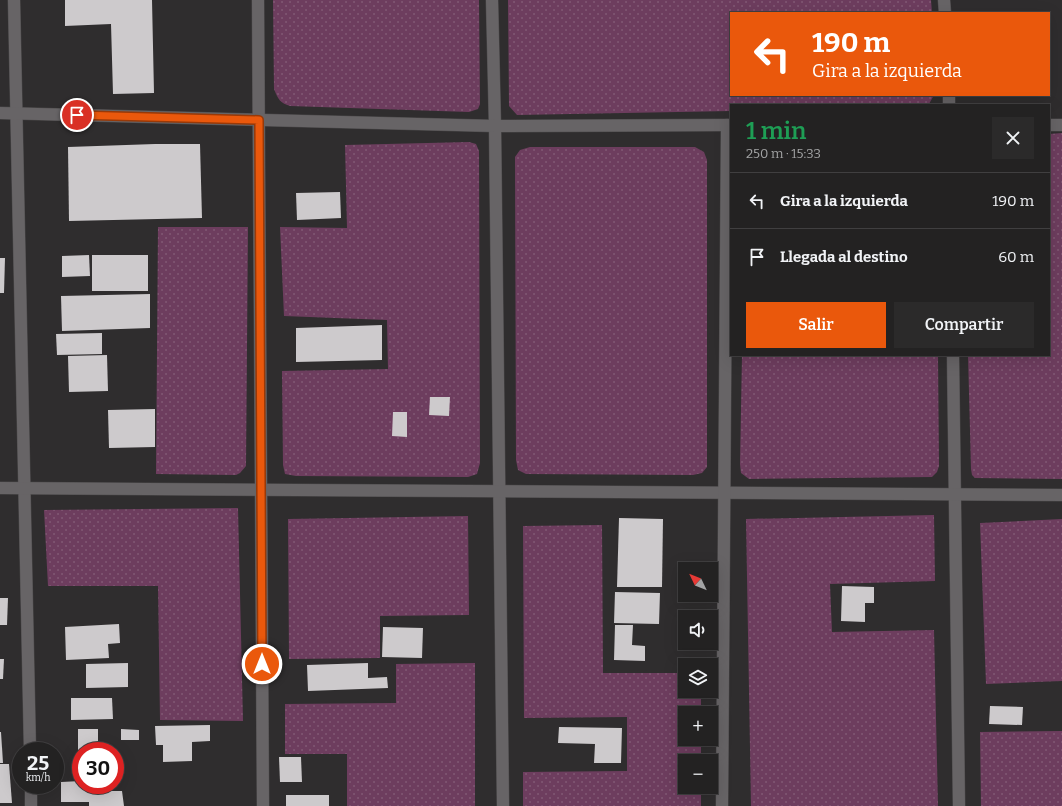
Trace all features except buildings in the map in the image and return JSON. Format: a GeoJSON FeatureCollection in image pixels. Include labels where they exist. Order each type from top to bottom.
{"type":"FeatureCollection","features":[{"type":"Feature","properties":{"kind":"street"},"geometry":{"type":"LineString","coordinates":[[14,0],[30,742]]}},
{"type":"Feature","properties":{"kind":"street"},"geometry":{"type":"LineString","coordinates":[[258,0],[263,806]]}},
{"type":"Feature","properties":{"kind":"street"},"geometry":{"type":"LineString","coordinates":[[492,0],[495,126],[503,806]]}},
{"type":"Feature","properties":{"kind":"street"},"geometry":{"type":"LineString","coordinates":[[944,0],[945,12]]}},
{"type":"Feature","properties":{"kind":"street"},"geometry":{"type":"LineString","coordinates":[[0,113],[495,126],[729,125],[724,493],[722,806]]}},
{"type":"Feature","properties":{"kind":"street"},"geometry":{"type":"LineString","coordinates":[[1050,125],[1062,125]]}},
{"type":"Feature","properties":{"kind":"street"},"geometry":{"type":"LineString","coordinates":[[953,356],[959,806]]}},
{"type":"Feature","properties":{"kind":"street"},"geometry":{"type":"LineString","coordinates":[[0,488],[1062,494]]}},
{"type":"Feature","properties":{"kind":"street"},"geometry":{"type":"LineString","coordinates":[[31,794],[31,806]]}},
{"type":"Feature","properties":{"kind":"shaded area"},"geometry":{"type":"Polygon","coordinates":[[[273,0],[479,0],[480,104],[478,109],[469,112],[290,106],[282,102],[278,98],[274,89],[273,0]]]}},
{"type":"Feature","properties":{"kind":"shaded area"},"geometry":{"type":"Polygon","coordinates":[[[508,0],[931,0],[932,12],[730,12],[730,96],[933,96],[929,104],[730,104],[730,111],[517,115],[509,106],[508,0]]]}},
{"type":"Feature","properties":{"kind":"shaded area"},"geometry":{"type":"Polygon","coordinates":[[[1062,133],[1062,479],[975,478],[972,475],[971,469],[968,356],[1050,356],[1050,134],[1062,133]]]}},
{"type":"Feature","properties":{"kind":"shaded area"},"geometry":{"type":"Polygon","coordinates":[[[469,142],[476,144],[479,151],[480,463],[477,474],[468,477],[296,476],[285,474],[283,465],[282,371],[388,369],[387,320],[284,316],[280,227],[347,228],[345,145],[469,142]]]}},
{"type":"Feature","properties":{"kind":"shaded area"},"geometry":{"type":"Polygon","coordinates":[[[530,147],[695,147],[704,152],[707,160],[707,467],[702,473],[693,475],[526,474],[518,470],[516,460],[515,157],[520,150],[530,147]]]}},
{"type":"Feature","properties":{"kind":"shaded area"},"geometry":{"type":"Polygon","coordinates":[[[158,227],[248,227],[246,466],[236,475],[156,474],[158,227]]]}},
{"type":"Feature","properties":{"kind":"shaded area"},"geometry":{"type":"Polygon","coordinates":[[[742,356],[938,356],[939,466],[937,472],[932,477],[749,479],[741,473],[742,356]]]}},
{"type":"Feature","properties":{"kind":"shaded area"},"geometry":{"type":"Polygon","coordinates":[[[238,508],[243,721],[160,720],[158,586],[48,586],[44,510],[238,508]]]}},
{"type":"Feature","properties":{"kind":"shaded area"},"geometry":{"type":"Polygon","coordinates":[[[934,515],[935,581],[830,584],[832,632],[934,630],[938,806],[751,806],[746,519],[934,515]]]}},
{"type":"Feature","properties":{"kind":"shaded area"},"geometry":{"type":"Polygon","coordinates":[[[468,516],[469,615],[380,616],[380,658],[289,659],[288,519],[468,516]]]}},
{"type":"Feature","properties":{"kind":"shaded area"},"geometry":{"type":"Polygon","coordinates":[[[1062,519],[1062,681],[986,684],[980,523],[1062,519]]]}},
{"type":"Feature","properties":{"kind":"shaded area"},"geometry":{"type":"Polygon","coordinates":[[[602,525],[603,673],[678,673],[678,698],[701,698],[701,706],[678,706],[678,746],[701,746],[701,754],[678,754],[678,794],[701,794],[701,806],[523,806],[523,772],[627,771],[627,717],[524,718],[523,526],[602,525]]]}},
{"type":"Feature","properties":{"kind":"shaded area"},"geometry":{"type":"Polygon","coordinates":[[[475,663],[475,806],[347,806],[347,754],[285,754],[285,704],[396,703],[396,664],[475,663]]]}},
{"type":"Feature","properties":{"kind":"shaded area"},"geometry":{"type":"Polygon","coordinates":[[[1062,731],[1062,806],[981,806],[980,732],[1062,731]]]}},
{"type":"Feature","properties":{"kind":"route"},"geometry":{"type":"LineString","coordinates":[[77,115],[259,120],[262,664]]}}]}
